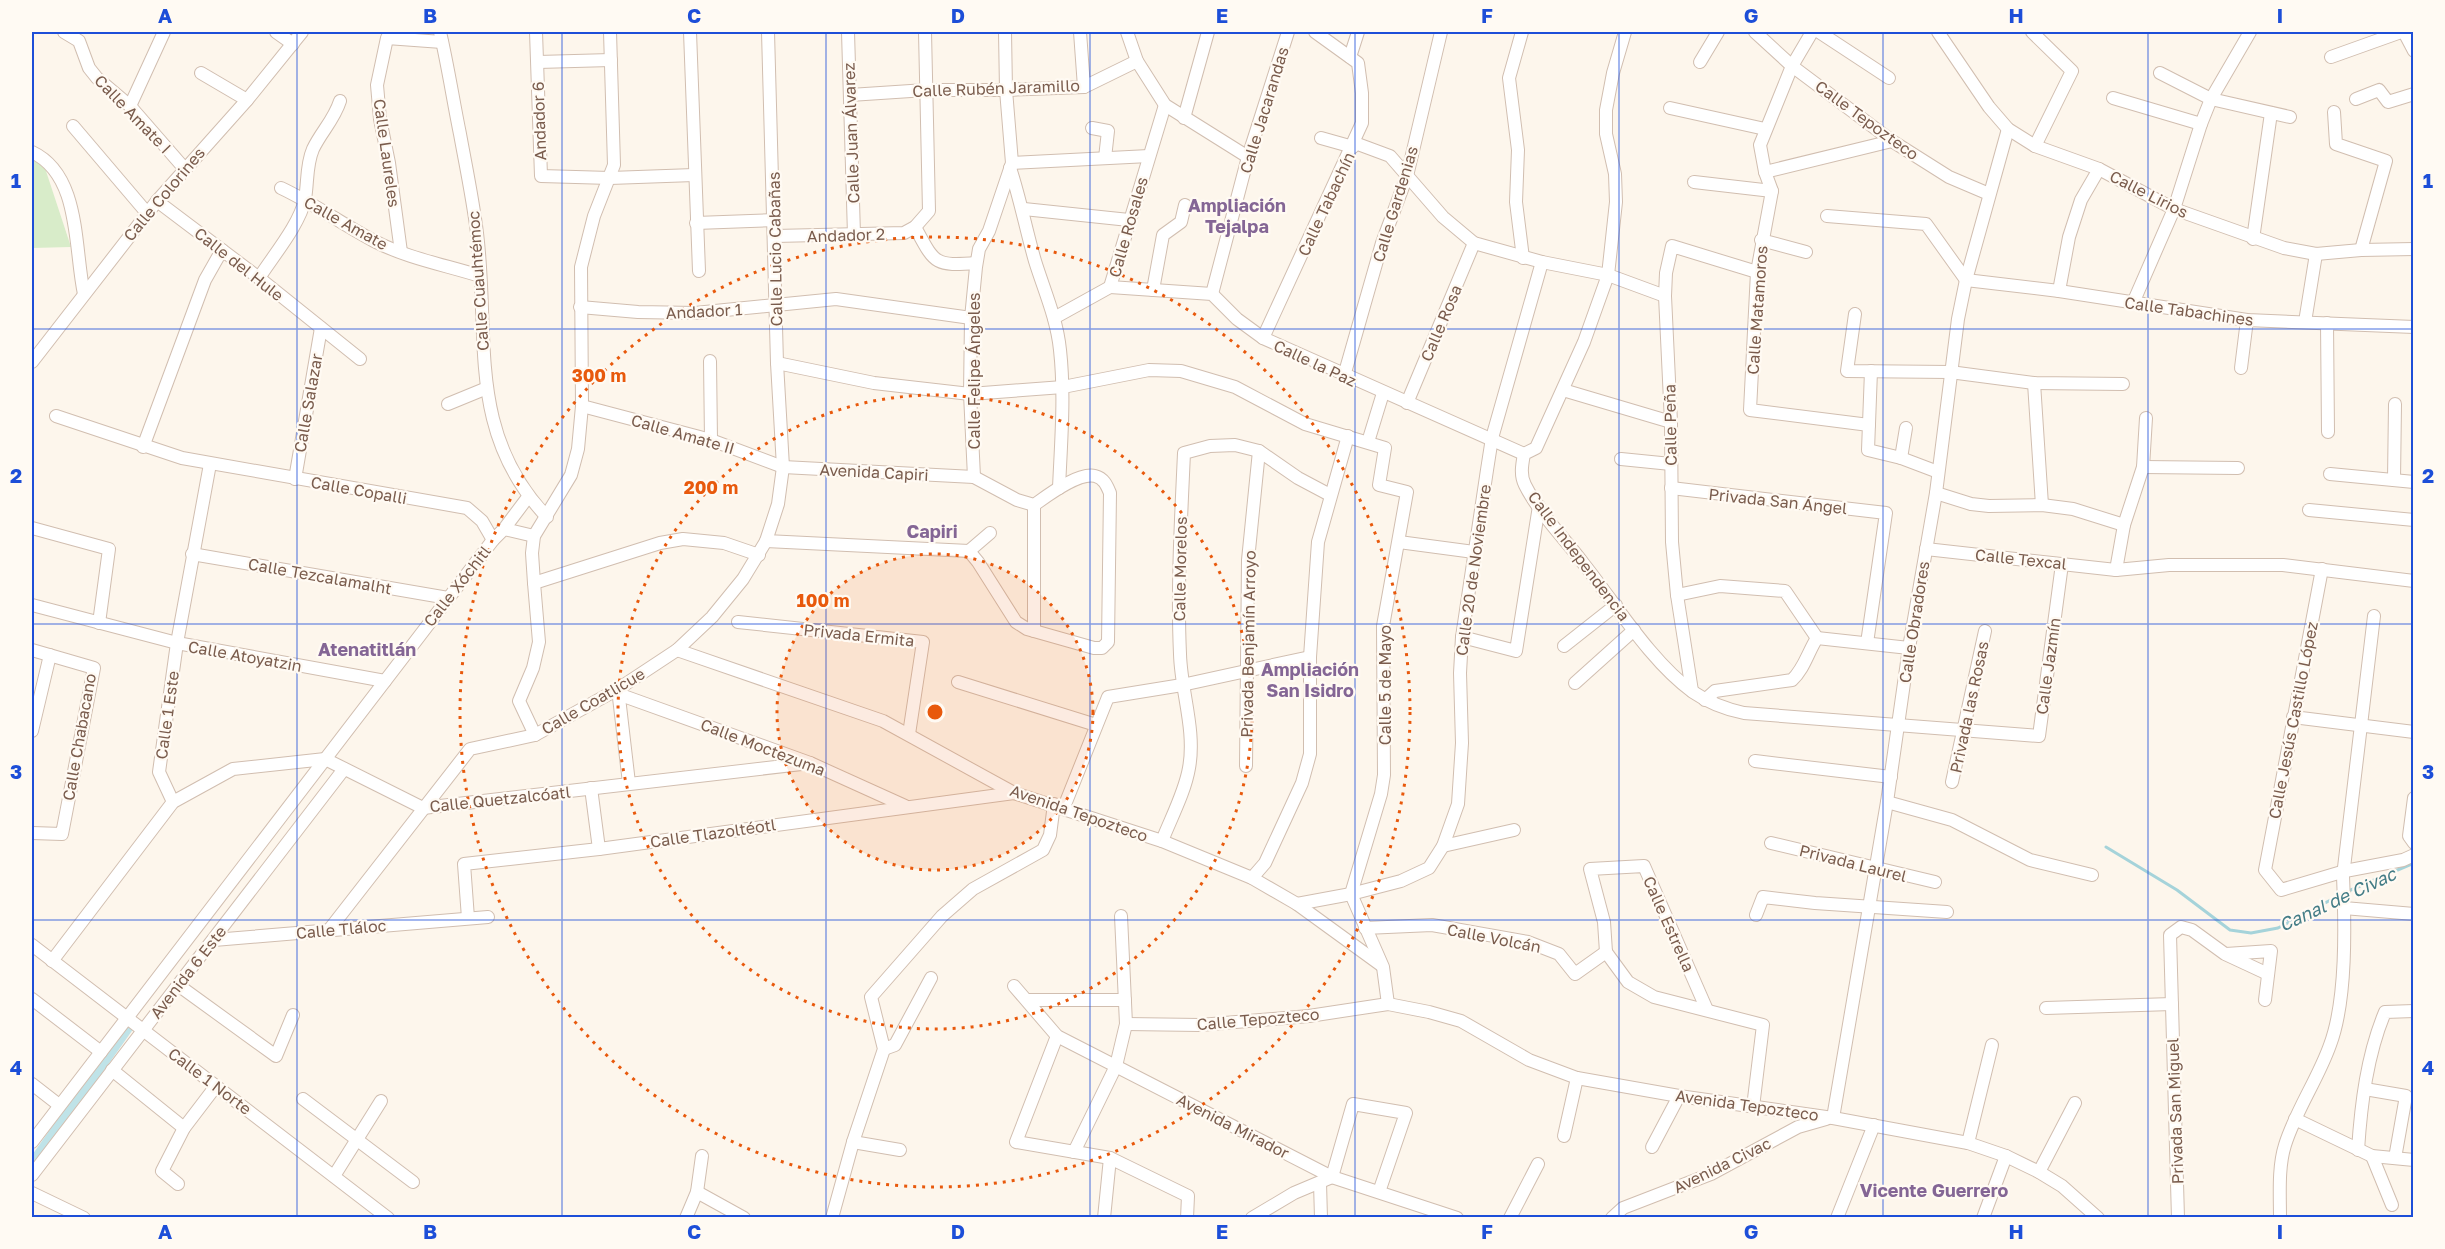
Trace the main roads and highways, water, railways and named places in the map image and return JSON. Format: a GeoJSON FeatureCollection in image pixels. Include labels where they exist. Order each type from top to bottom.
{"type":"FeatureCollection","features":[{"type":"Feature","properties":{"kind":"waterway","name":"Canal de Civac"},"geometry":{"type":"LineString","coordinates":[[2106,847],[2177,890],[2230,930],[2251,933],[2278,928],[2340,895]]}},
{"type":"Feature","properties":{"kind":"waterway","name":"Canal de Civac"},"geometry":{"type":"LineString","coordinates":[[2346,892],[2414,863]]}},
{"type":"Feature","properties":{"kind":"waterway"},"geometry":{"type":"LineString","coordinates":[[32,1164],[132,1022]]}},
{"type":"Feature","properties":{"kind":"district","name":"Ampliación Tejalpa"},"geometry":{"type":"Point","coordinates":[1237,215]}},
{"type":"Feature","properties":{"kind":"district","name":"Capiri"},"geometry":{"type":"Point","coordinates":[932,531]}},
{"type":"Feature","properties":{"kind":"district","name":"Atenatitlán"},"geometry":{"type":"Point","coordinates":[367,649]}},
{"type":"Feature","properties":{"kind":"district","name":"Ampliación San Isidro"},"geometry":{"type":"Point","coordinates":[1310,679]}},
{"type":"Feature","properties":{"kind":"district","name":"Vicente Guerrero"},"geometry":{"type":"Point","coordinates":[1934,1190]}}]}
